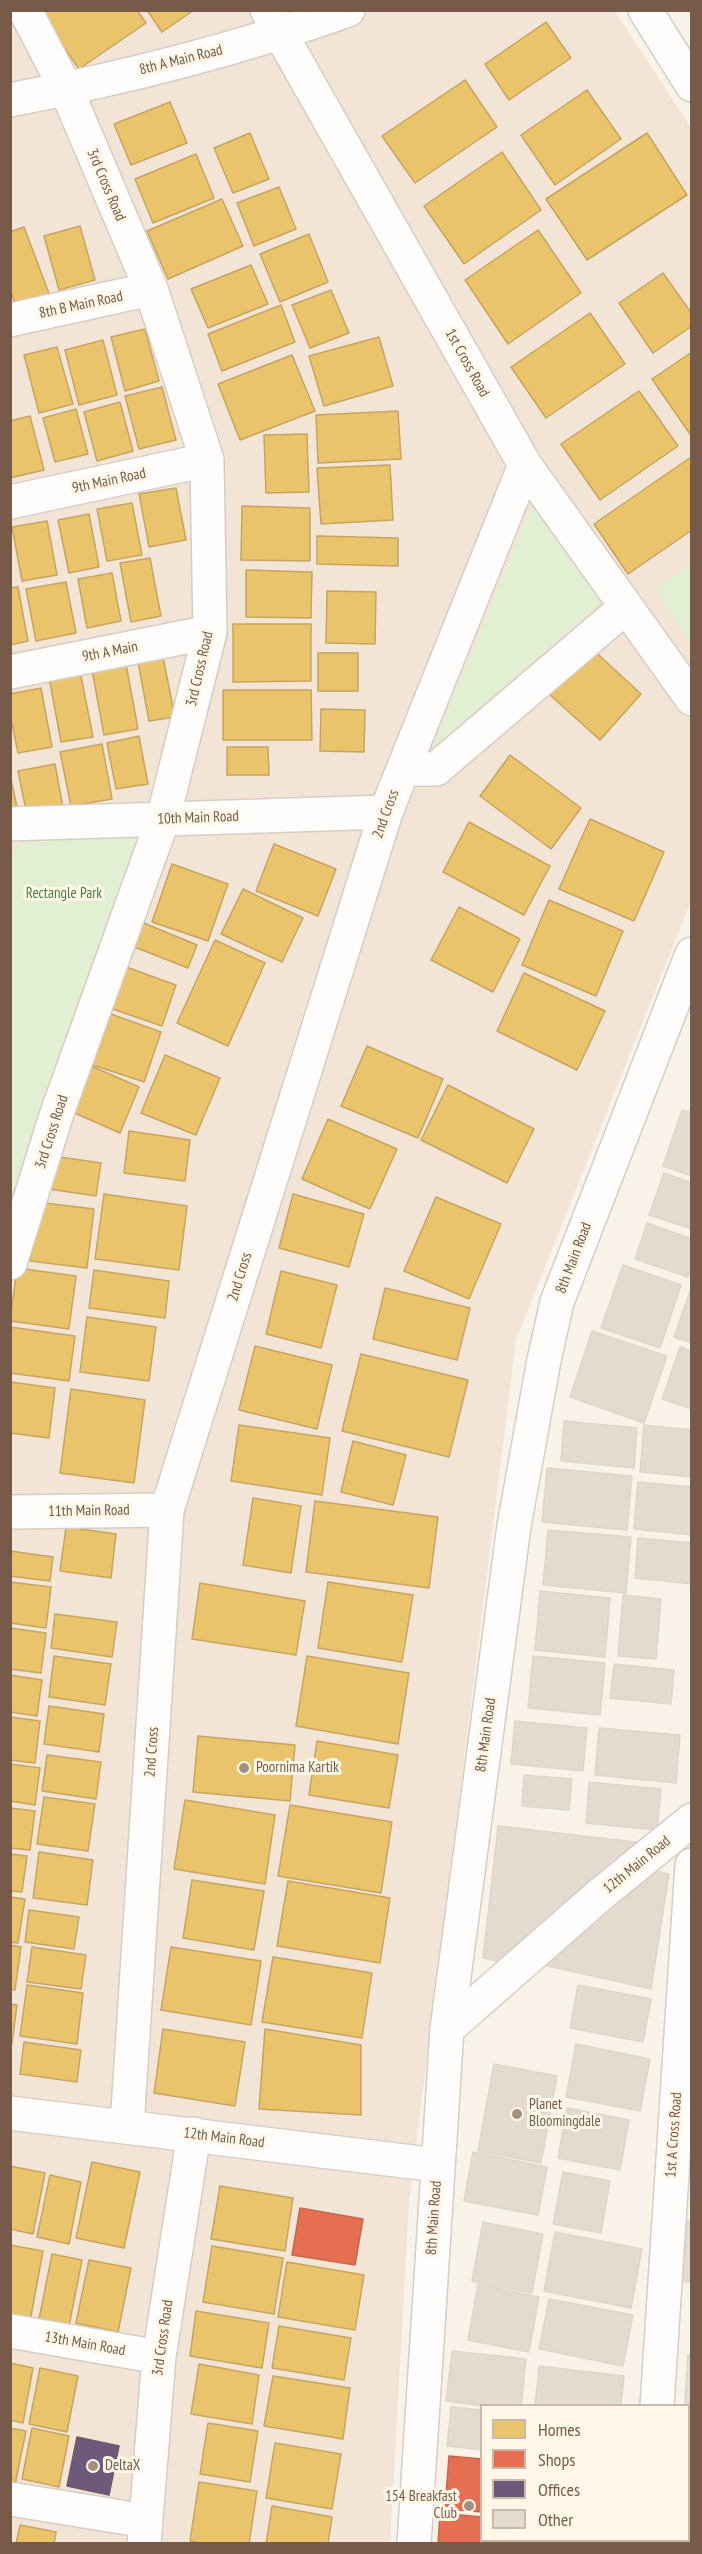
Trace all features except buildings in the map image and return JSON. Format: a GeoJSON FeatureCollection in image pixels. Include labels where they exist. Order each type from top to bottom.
{"type":"FeatureCollection","features":[{"type":"Feature","properties":{"kind":"street","name":"3rd Cross Road"},"geometry":{"type":"LineString","coordinates":[[10,1263],[57,1113],[163,819],[210,632],[207,460],[151,290],[66,89],[25,10]]}},
{"type":"Feature","properties":{"kind":"street","name":"8th A Main Road"},"geometry":{"type":"LineString","coordinates":[[10,100],[66,89],[274,22],[348,10]]}},
{"type":"Feature","properties":{"kind":"street"},"geometry":{"type":"LineString","coordinates":[[645,10],[692,85]]}},
{"type":"Feature","properties":{"kind":"street","name":"1st Cross Road"},"geometry":{"type":"LineString","coordinates":[[274,22],[525,465],[692,699]]}},
{"type":"Feature","properties":{"kind":"street","name":"8th B Main Road"},"geometry":{"type":"LineString","coordinates":[[10,320],[151,290]]}},
{"type":"Feature","properties":{"kind":"street","name":"9th Main Road"},"geometry":{"type":"LineString","coordinates":[[10,502],[207,460]]}},
{"type":"Feature","properties":{"kind":"street","name":"2nd Cross"},"geometry":{"type":"LineString","coordinates":[[128,2126],[167,1510],[386,812],[525,465]]}},
{"type":"Feature","properties":{"kind":"street"},"geometry":{"type":"LineString","coordinates":[[403,769],[436,769],[626,607]]}},
{"type":"Feature","properties":{"kind":"street","name":"9th A Main"},"geometry":{"type":"LineString","coordinates":[[10,672],[210,632]]}},
{"type":"Feature","properties":{"kind":"street","name":"10th Main Road"},"geometry":{"type":"LineString","coordinates":[[10,824],[386,812]]}},
{"type":"Feature","properties":{"kind":"street","name":"8th Main Road"},"geometry":{"type":"LineString","coordinates":[[414,2544],[447,2029],[514,1526],[544,1360],[557,1302],[692,954]]}},
{"type":"Feature","properties":{"kind":"street","name":"11th Main Road"},"geometry":{"type":"LineString","coordinates":[[10,1512],[167,1510]]}},
{"type":"Feature","properties":{"kind":"street","name":"12th Main Road"},"geometry":{"type":"LineString","coordinates":[[447,2029],[601,1894],[692,1820]]}},
{"type":"Feature","properties":{"kind":"street","name":"1st A Cross Road"},"geometry":{"type":"LineString","coordinates":[[657,2404],[692,1865]]}},
{"type":"Feature","properties":{"kind":"street","name":"12th Main Road"},"geometry":{"type":"LineString","coordinates":[[10,2113],[437,2165]]}},
{"type":"Feature","properties":{"kind":"street","name":"3rd Cross Road"},"geometry":{"type":"LineString","coordinates":[[145,2532],[159,2357],[194,2134]]}},
{"type":"Feature","properties":{"kind":"street","name":"13th Main Road"},"geometry":{"type":"LineString","coordinates":[[10,2331],[159,2357]]}},
{"type":"Feature","properties":{"kind":"street"},"geometry":{"type":"LineString","coordinates":[[10,2499],[145,2532]]}},
{"type":"Feature","properties":{"kind":"shaded area"},"geometry":{"type":"Polygon","coordinates":[[[11,11],[615,11],[691,128],[691,901],[516,1340],[409,2202],[390,2543],[11,2544],[11,11]]]}},
{"type":"Feature","properties":{"kind":"green space"},"geometry":{"type":"Polygon","coordinates":[[[533,504],[602,601],[433,748],[533,504]]]}},
{"type":"Feature","properties":{"kind":"green space"},"geometry":{"type":"Polygon","coordinates":[[[691,564],[691,645],[656,589],[691,564]]]}},
{"type":"Feature","properties":{"kind":"green space","name":"Rectangle Park"},"geometry":{"type":"Polygon","coordinates":[[[141,833],[11,1225],[10,867],[18,843],[141,833]]]}},
{"type":"Feature","properties":{"kind":"place","name":"Poornima Kartik"},"geometry":{"type":"Point","coordinates":[244,1768]}},
{"type":"Feature","properties":{"kind":"place","name":"Planet Bloomingdale"},"geometry":{"type":"Point","coordinates":[517,2114]}},
{"type":"Feature","properties":{"kind":"place","name":"DeltaX"},"geometry":{"type":"Point","coordinates":[93,2466]}},
{"type":"Feature","properties":{"kind":"place","name":"154 Breakfast Club"},"geometry":{"type":"Point","coordinates":[469,2506]}}]}
